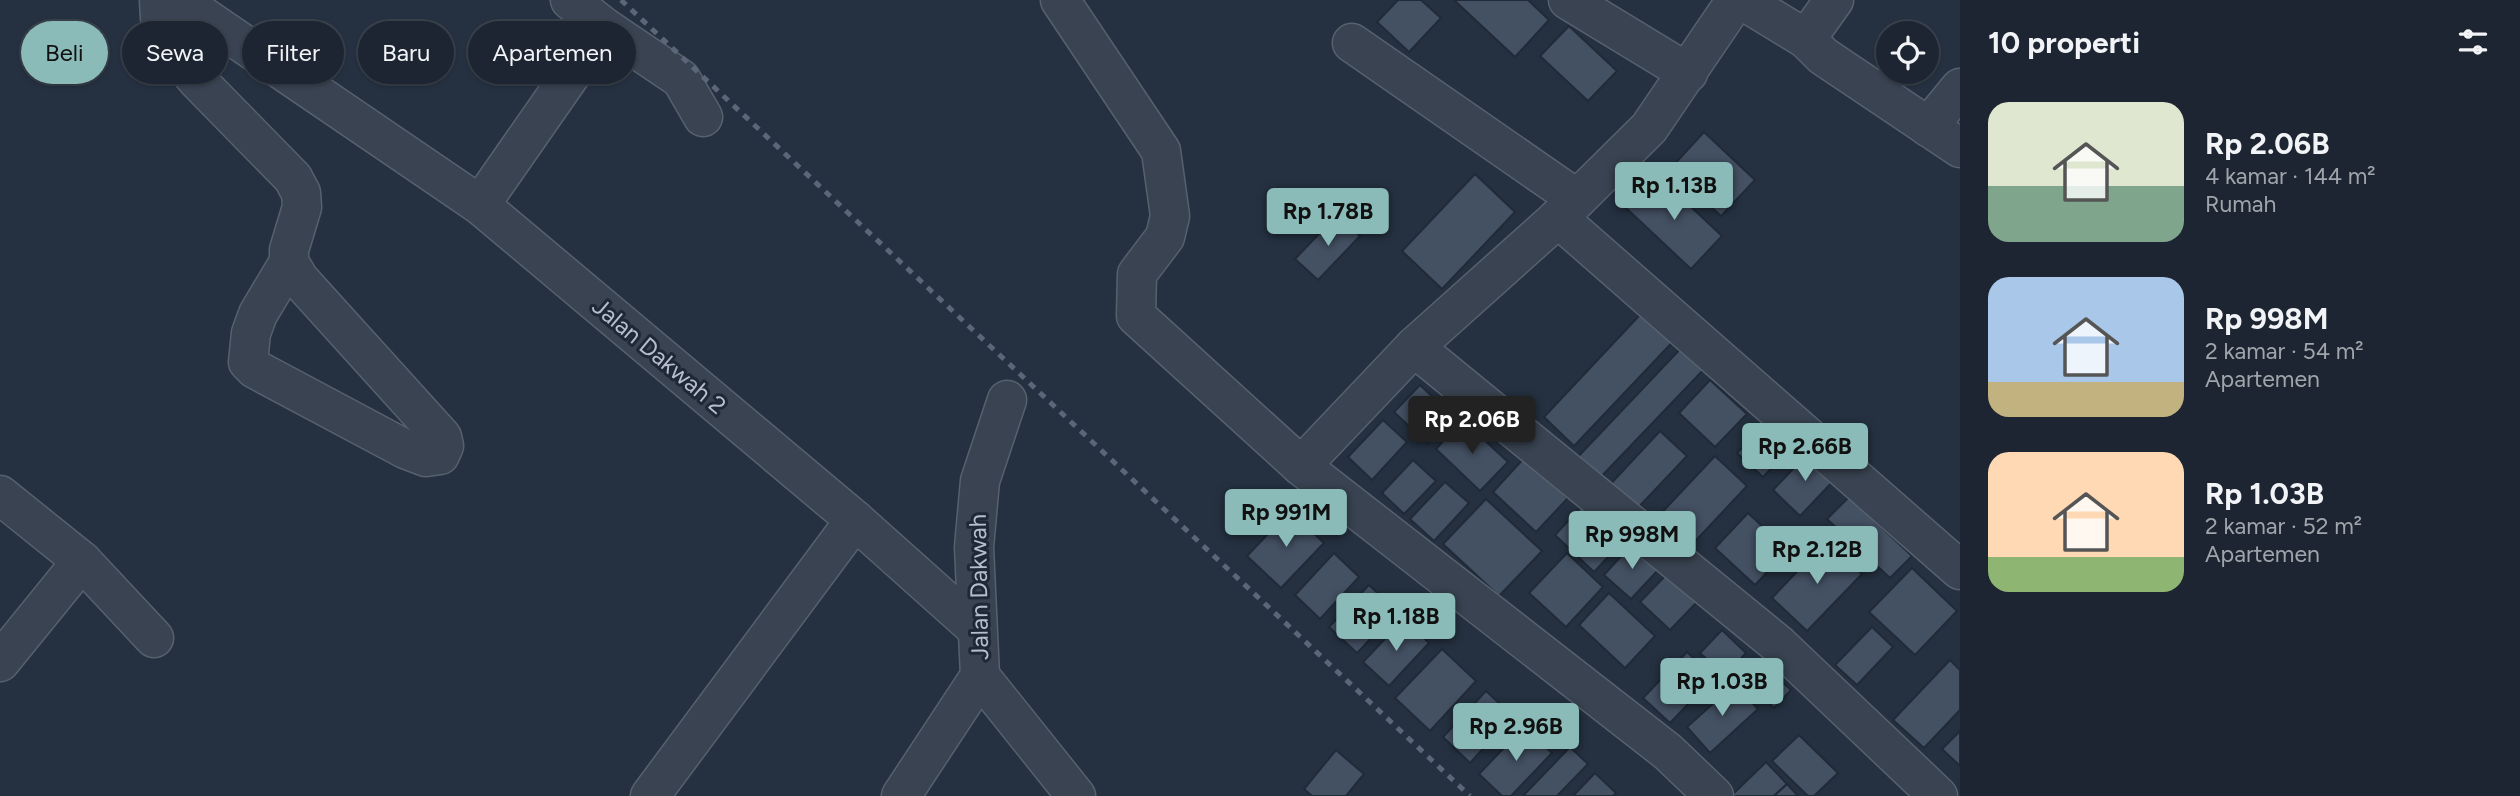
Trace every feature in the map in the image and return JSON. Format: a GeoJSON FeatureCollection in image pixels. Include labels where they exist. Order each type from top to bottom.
{"type":"FeatureCollection","features":[{"type":"Feature","properties":{"kind":"street"},"geometry":{"type":"LineString","coordinates":[[570,0],[596,21]]}},
{"type":"Feature","properties":{"kind":"street"},"geometry":{"type":"LineString","coordinates":[[1060,0],[1161,151],[1170,216],[1165,237],[1137,274],[1136,316],[1301,466],[1668,752],[1714,796]]}},
{"type":"Feature","properties":{"kind":"street"},"geometry":{"type":"LineString","coordinates":[[1568,0],[1688,73]]}},
{"type":"Feature","properties":{"kind":"street"},"geometry":{"type":"LineString","coordinates":[[1301,466],[1415,347],[1568,208],[1649,128],[1736,0]]}},
{"type":"Feature","properties":{"kind":"street"},"geometry":{"type":"LineString","coordinates":[[1742,0],[1806,39],[1823,56],[1960,148]]}},
{"type":"Feature","properties":{"kind":"street"},"geometry":{"type":"LineString","coordinates":[[1806,39],[1834,0]]}},
{"type":"Feature","properties":{"kind":"street"},"geometry":{"type":"LineString","coordinates":[[179,1],[160,18],[172,50],[198,81],[293,178],[301,193],[302,207],[289,250],[289,262],[299,279],[442,437],[444,446],[440,455],[426,457],[405,449],[267,375],[248,362],[251,333],[258,314],[289,262]]}},
{"type":"Feature","properties":{"kind":"street","name":"Jalan Dakwah 2"},"geometry":{"type":"LineString","coordinates":[[179,1],[480,205],[855,520],[978,629]]}},
{"type":"Feature","properties":{"kind":"street"},"geometry":{"type":"LineString","coordinates":[[1352,43],[1568,208],[1960,570]]}},
{"type":"Feature","properties":{"kind":"street"},"geometry":{"type":"LineString","coordinates":[[636,49],[681,79],[703,117]]}},
{"type":"Feature","properties":{"kind":"street"},"geometry":{"type":"LineString","coordinates":[[480,205],[564,84]]}},
{"type":"Feature","properties":{"kind":"street"},"geometry":{"type":"LineString","coordinates":[[1928,127],[1960,88]]}},
{"type":"Feature","properties":{"kind":"street"},"geometry":{"type":"LineString","coordinates":[[1415,347],[1779,645],[1938,796]]}},
{"type":"Feature","properties":{"kind":"street","name":"Jalan Dakwah"},"geometry":{"type":"LineString","coordinates":[[901,796],[980,676],[974,547],[980,481],[1007,400]]}},
{"type":"Feature","properties":{"kind":"street"},"geometry":{"type":"LineString","coordinates":[[0,495],[82,561],[154,638]]}},
{"type":"Feature","properties":{"kind":"street"},"geometry":{"type":"LineString","coordinates":[[650,796],[855,520]]}},
{"type":"Feature","properties":{"kind":"street"},"geometry":{"type":"LineString","coordinates":[[0,662],[82,561]]}},
{"type":"Feature","properties":{"kind":"street"},"geometry":{"type":"LineString","coordinates":[[980,676],[1076,796]]}},
{"type":"Feature","properties":{"kind":"building"},"geometry":{"type":"Polygon","coordinates":[[[1398,0],[1421,0],[1441,18],[1409,52],[1377,22],[1398,0]]]}},
{"type":"Feature","properties":{"kind":"building"},"geometry":{"type":"Polygon","coordinates":[[[1454,0],[1528,0],[1549,20],[1515,57],[1454,0]]]}},
{"type":"Feature","properties":{"kind":"building"},"geometry":{"type":"Polygon","coordinates":[[[1569,26],[1617,71],[1588,101],[1540,56],[1569,26]]]}},
{"type":"Feature","properties":{"kind":"building"},"geometry":{"type":"Polygon","coordinates":[[[1704,132],[1755,180],[1721,216],[1670,169],[1704,132]]]}},
{"type":"Feature","properties":{"kind":"building"},"geometry":{"type":"Polygon","coordinates":[[[1475,174],[1515,212],[1442,289],[1402,251],[1475,174]]]}},
{"type":"Feature","properties":{"kind":"building"},"geometry":{"type":"Polygon","coordinates":[[[1657,175],[1722,236],[1691,269],[1626,208],[1657,175]]]}},
{"type":"Feature","properties":{"kind":"building"},"geometry":{"type":"Polygon","coordinates":[[[1337,215],[1360,236],[1318,280],[1295,259],[1337,215]]]}},
{"type":"Feature","properties":{"kind":"building"},"geometry":{"type":"Polygon","coordinates":[[[1652,302],[1683,331],[1574,446],[1544,417],[1652,302]]]}},
{"type":"Feature","properties":{"kind":"building"},"geometry":{"type":"Polygon","coordinates":[[[1685,344],[1708,365],[1596,482],[1574,461],[1685,344]]]}},
{"type":"Feature","properties":{"kind":"building"},"geometry":{"type":"Polygon","coordinates":[[[1710,380],[1747,414],[1715,447],[1679,413],[1710,380]]]}},
{"type":"Feature","properties":{"kind":"building"},"geometry":{"type":"Polygon","coordinates":[[[1420,385],[1453,416],[1427,443],[1394,412],[1420,385]]]}},
{"type":"Feature","properties":{"kind":"building"},"geometry":{"type":"Polygon","coordinates":[[[1383,420],[1407,442],[1372,480],[1348,457],[1383,420]]]}},
{"type":"Feature","properties":{"kind":"building"},"geometry":{"type":"Polygon","coordinates":[[[1463,420],[1508,462],[1480,491],[1436,449],[1463,420]]]}},
{"type":"Feature","properties":{"kind":"building"},"geometry":{"type":"Polygon","coordinates":[[[1768,420],[1794,445],[1763,477],[1737,453],[1768,420]]]}},
{"type":"Feature","properties":{"kind":"building"},"geometry":{"type":"Polygon","coordinates":[[[1660,431],[1687,456],[1632,514],[1605,490],[1660,431]]]}},
{"type":"Feature","properties":{"kind":"building"},"geometry":{"type":"Polygon","coordinates":[[[1811,450],[1838,476],[1800,516],[1773,490],[1811,450]]]}},
{"type":"Feature","properties":{"kind":"building"},"geometry":{"type":"Polygon","coordinates":[[[1715,456],[1747,486],[1685,552],[1653,522],[1715,456]]]}},
{"type":"Feature","properties":{"kind":"building"},"geometry":{"type":"Polygon","coordinates":[[[1525,457],[1568,498],[1536,532],[1493,492],[1525,457]]]}},
{"type":"Feature","properties":{"kind":"building"},"geometry":{"type":"Polygon","coordinates":[[[1413,460],[1436,481],[1404,514],[1382,493],[1413,460]]]}},
{"type":"Feature","properties":{"kind":"building"},"geometry":{"type":"Polygon","coordinates":[[[1445,482],[1469,503],[1434,541],[1410,519],[1445,482]]]}},
{"type":"Feature","properties":{"kind":"building"},"geometry":{"type":"Polygon","coordinates":[[[1849,497],[1912,556],[1890,578],[1827,519],[1849,497]]]}},
{"type":"Feature","properties":{"kind":"building"},"geometry":{"type":"Polygon","coordinates":[[[1486,499],[1542,551],[1499,596],[1443,544],[1486,499]]]}},
{"type":"Feature","properties":{"kind":"building"},"geometry":{"type":"Polygon","coordinates":[[[1586,502],[1625,539],[1594,572],[1555,535],[1586,502]]]}},
{"type":"Feature","properties":{"kind":"building"},"geometry":{"type":"Polygon","coordinates":[[[1290,511],[1324,543],[1281,588],[1247,556],[1290,511]]]}},
{"type":"Feature","properties":{"kind":"building"},"geometry":{"type":"Polygon","coordinates":[[[1748,513],[1788,550],[1755,585],[1715,548],[1748,513]]]}},
{"type":"Feature","properties":{"kind":"building"},"geometry":{"type":"Polygon","coordinates":[[[1826,541],[1862,574],[1807,631],[1772,598],[1826,541]]]}},
{"type":"Feature","properties":{"kind":"building"},"geometry":{"type":"Polygon","coordinates":[[[1633,543],[1660,568],[1631,599],[1604,575],[1633,543]]]}},
{"type":"Feature","properties":{"kind":"building"},"geometry":{"type":"Polygon","coordinates":[[[1334,553],[1359,577],[1320,619],[1295,595],[1334,553]]]}},
{"type":"Feature","properties":{"kind":"building"},"geometry":{"type":"Polygon","coordinates":[[[1567,553],[1603,587],[1566,627],[1529,593],[1567,553]]]}},
{"type":"Feature","properties":{"kind":"building"},"geometry":{"type":"Polygon","coordinates":[[[1912,568],[1957,611],[1915,655],[1869,612],[1912,568]]]}},
{"type":"Feature","properties":{"kind":"building"},"geometry":{"type":"Polygon","coordinates":[[[1668,573],[1698,601],[1670,630],[1640,602],[1668,573]]]}},
{"type":"Feature","properties":{"kind":"building"},"geometry":{"type":"Polygon","coordinates":[[[1369,585],[1397,611],[1357,653],[1329,627],[1369,585]]]}},
{"type":"Feature","properties":{"kind":"building"},"geometry":{"type":"Polygon","coordinates":[[[1609,593],[1655,636],[1625,668],[1579,625],[1609,593]]]}},
{"type":"Feature","properties":{"kind":"building"},"geometry":{"type":"Polygon","coordinates":[[[1404,619],[1429,643],[1389,686],[1363,662],[1404,619]]]}},
{"type":"Feature","properties":{"kind":"building"},"geometry":{"type":"Polygon","coordinates":[[[1872,627],[1893,647],[1857,685],[1835,665],[1872,627]]]}},
{"type":"Feature","properties":{"kind":"building"},"geometry":{"type":"Polygon","coordinates":[[[1722,630],[1746,653],[1725,676],[1700,653],[1722,630]]]}},
{"type":"Feature","properties":{"kind":"building"},"geometry":{"type":"Polygon","coordinates":[[[1442,649],[1476,681],[1430,731],[1395,698],[1442,649]]]}},
{"type":"Feature","properties":{"kind":"building"},"geometry":{"type":"Polygon","coordinates":[[[1687,652],[1714,677],[1670,723],[1643,698],[1687,652]]]}},
{"type":"Feature","properties":{"kind":"building"},"geometry":{"type":"Polygon","coordinates":[[[1757,659],[1791,690],[1774,708],[1740,677],[1757,659]]]}},
{"type":"Feature","properties":{"kind":"building"},"geometry":{"type":"Polygon","coordinates":[[[1950,660],[1960,670],[1960,710],[1924,748],[1893,720],[1950,660]]]}},
{"type":"Feature","properties":{"kind":"building"},"geometry":{"type":"Polygon","coordinates":[[[1735,684],[1758,709],[1710,753],[1687,727],[1735,684]]]}},
{"type":"Feature","properties":{"kind":"building"},"geometry":{"type":"Polygon","coordinates":[[[1486,691],[1513,716],[1470,763],[1443,737],[1486,691]]]}},
{"type":"Feature","properties":{"kind":"building"},"geometry":{"type":"Polygon","coordinates":[[[1524,727],[1552,753],[1511,796],[1502,796],[1479,774],[1524,727]]]}},
{"type":"Feature","properties":{"kind":"building"},"geometry":{"type":"Polygon","coordinates":[[[1960,731],[1960,766],[1942,749],[1960,731]]]}},
{"type":"Feature","properties":{"kind":"building"},"geometry":{"type":"Polygon","coordinates":[[[1799,735],[1838,773],[1814,796],[1808,796],[1772,761],[1799,735]]]}},
{"type":"Feature","properties":{"kind":"building"},"geometry":{"type":"Polygon","coordinates":[[[1570,747],[1588,764],[1557,796],[1523,796],[1570,747]]]}},
{"type":"Feature","properties":{"kind":"building"},"geometry":{"type":"Polygon","coordinates":[[[1336,750],[1364,774],[1346,796],[1312,796],[1304,789],[1336,750]]]}},
{"type":"Feature","properties":{"kind":"building"},"geometry":{"type":"Polygon","coordinates":[[[1766,762],[1787,784],[1774,796],[1731,796],[1766,762]]]}},
{"type":"Feature","properties":{"kind":"building"},"geometry":{"type":"Polygon","coordinates":[[[1595,773],[1616,793],[1613,796],[1573,796],[1595,773]]]}},
{"type":"Feature","properties":{"kind":"building"},"geometry":{"type":"Polygon","coordinates":[[[1787,784],[1798,796],[1774,796],[1787,784]]]}},
{"type":"Feature","properties":{"kind":"railway"},"geometry":{"type":"LineString","coordinates":[[621,0],[1470,796]]}}]}
